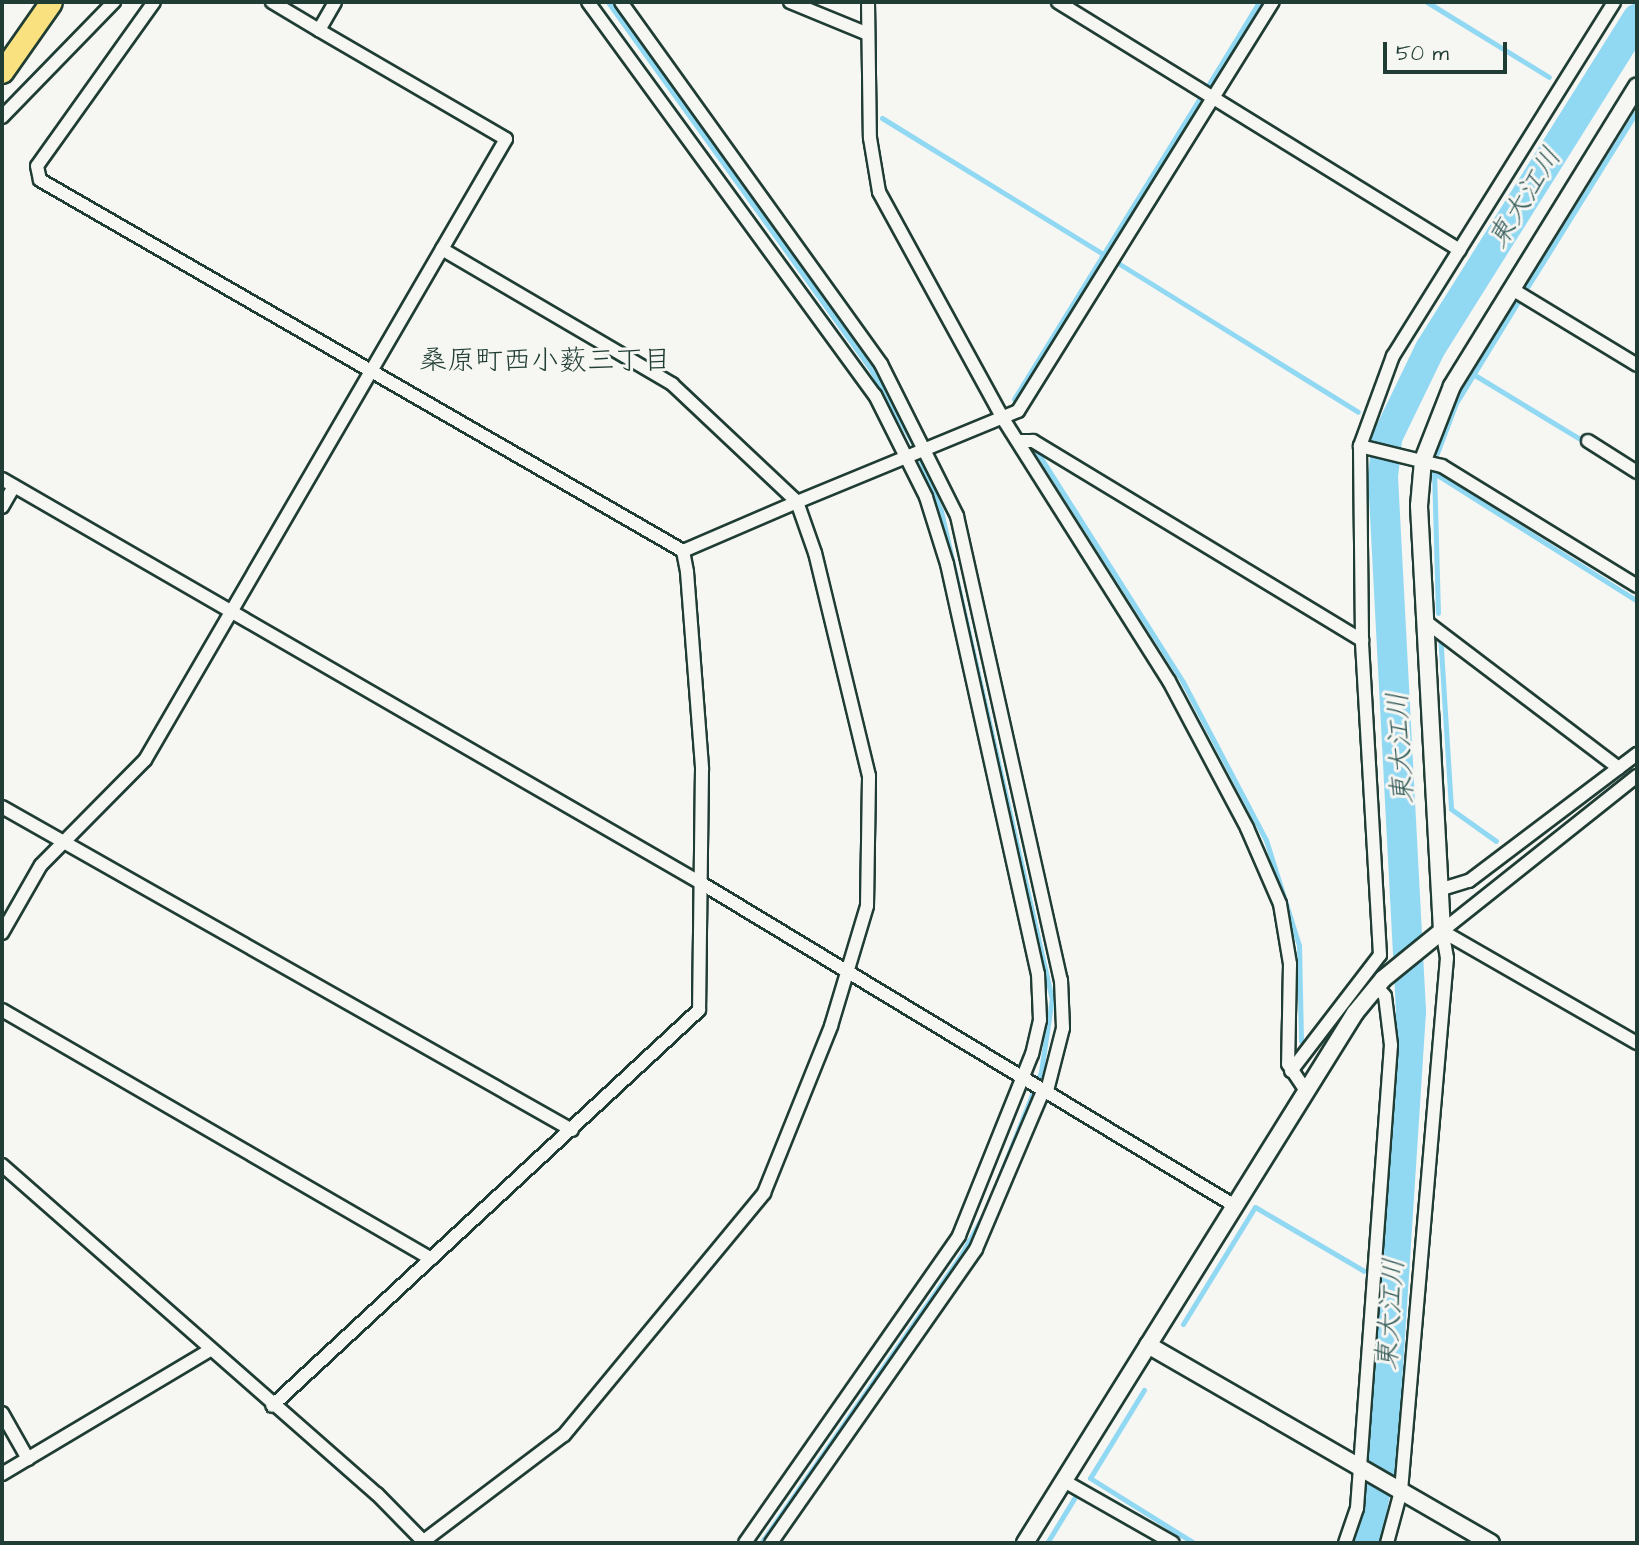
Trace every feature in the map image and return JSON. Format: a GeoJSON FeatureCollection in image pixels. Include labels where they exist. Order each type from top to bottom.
{"type":"FeatureCollection","features":[{"type":"Feature","properties":{"kind":"main road"},"geometry":{"type":"LineString","coordinates":[[2,72],[51,2]]}},
{"type":"Feature","properties":{"kind":"street"},"geometry":{"type":"LineString","coordinates":[[2,117],[114,2]]}},
{"type":"Feature","properties":{"kind":"street"},"geometry":{"type":"LineString","coordinates":[[154,2],[37,166],[40,180],[683,551]]}},
{"type":"Feature","properties":{"kind":"street"},"geometry":{"type":"LineString","coordinates":[[2,933],[41,865],[145,760],[506,139],[272,2]]}},
{"type":"Feature","properties":{"kind":"street"},"geometry":{"type":"LineString","coordinates":[[320,30],[335,2]]}},
{"type":"Feature","properties":{"kind":"street"},"geometry":{"type":"LineString","coordinates":[[588,2],[868,384],[909,457],[947,564],[1038,974],[1040,1020],[1026,1078],[959,1236],[745,1543]]}},
{"type":"Feature","properties":{"kind":"street"},"geometry":{"type":"LineString","coordinates":[[621,2],[881,364],[926,449],[974,583],[1061,980],[1063,1028],[1045,1089],[976,1249],[772,1543]]}},
{"type":"Feature","properties":{"kind":"street"},"geometry":{"type":"LineString","coordinates":[[790,2],[868,34]]}},
{"type":"Feature","properties":{"kind":"street"},"geometry":{"type":"LineString","coordinates":[[868,2],[870,138],[879,192],[1002,418],[1169,681],[1275,891],[1290,964],[1291,1070],[1306,1091]]}},
{"type":"Feature","properties":{"kind":"street"},"geometry":{"type":"LineString","coordinates":[[1058,2],[1460,250]]}},
{"type":"Feature","properties":{"kind":"street"},"geometry":{"type":"LineString","coordinates":[[683,551],[1018,411],[1273,2]]}},
{"type":"Feature","properties":{"kind":"street"},"geometry":{"type":"LineString","coordinates":[[1291,1070],[1380,955],[1362,640],[1364,447],[1393,356],[1614,2]]}},
{"type":"Feature","properties":{"kind":"street"},"geometry":{"type":"LineString","coordinates":[[1387,1543],[1398,1489],[1447,958],[1437,937],[1442,889],[1418,459],[1452,386],[1632,106],[1637,86]]}},
{"type":"Feature","properties":{"kind":"street"},"geometry":{"type":"LineString","coordinates":[[2,1165],[423,1543],[564,1435],[764,1193],[849,972],[867,906],[869,776],[815,553],[797,502],[672,384],[442,249]]}},
{"type":"Feature","properties":{"kind":"street"},"geometry":{"type":"LineString","coordinates":[[1512,289],[1637,365]]}},
{"type":"Feature","properties":{"kind":"street"},"geometry":{"type":"LineString","coordinates":[[1019,441],[1033,440],[1362,640]]}},
{"type":"Feature","properties":{"kind":"street"},"geometry":{"type":"LineString","coordinates":[[1588,441],[1637,472]]}},
{"type":"Feature","properties":{"kind":"street"},"geometry":{"type":"LineString","coordinates":[[1364,447],[1418,459],[1637,586]]}},
{"type":"Feature","properties":{"kind":"street"},"geometry":{"type":"LineString","coordinates":[[2,479],[701,883],[1235,1206]]}},
{"type":"Feature","properties":{"kind":"street"},"geometry":{"type":"LineString","coordinates":[[2,508],[14,486]]}},
{"type":"Feature","properties":{"kind":"street"},"geometry":{"type":"LineString","coordinates":[[272,1406],[699,1010],[702,769],[683,551]]}},
{"type":"Feature","properties":{"kind":"street"},"geometry":{"type":"LineString","coordinates":[[1426,621],[1619,768]]}},
{"type":"Feature","properties":{"kind":"street"},"geometry":{"type":"LineString","coordinates":[[1442,889],[1469,881],[1637,754]]}},
{"type":"Feature","properties":{"kind":"street"},"geometry":{"type":"LineString","coordinates":[[1025,1543],[1306,1091],[1380,983],[1637,776]]}},
{"type":"Feature","properties":{"kind":"street"},"geometry":{"type":"LineString","coordinates":[[2,807],[66,838],[572,1130]]}},
{"type":"Feature","properties":{"kind":"street"},"geometry":{"type":"LineString","coordinates":[[1437,937],[1637,1043]]}},
{"type":"Feature","properties":{"kind":"street"},"geometry":{"type":"LineString","coordinates":[[1345,1543],[1357,1508],[1361,1468],[1391,1045],[1380,983]]}},
{"type":"Feature","properties":{"kind":"street"},"geometry":{"type":"LineString","coordinates":[[2,1010],[431,1259]]}},
{"type":"Feature","properties":{"kind":"street"},"geometry":{"type":"LineString","coordinates":[[1148,1345],[1491,1543]]}},
{"type":"Feature","properties":{"kind":"street"},"geometry":{"type":"LineString","coordinates":[[2,1474],[208,1351]]}},
{"type":"Feature","properties":{"kind":"street"},"geometry":{"type":"LineString","coordinates":[[2,1413],[29,1459]]}},
{"type":"Feature","properties":{"kind":"street"},"geometry":{"type":"LineString","coordinates":[[1064,1481],[1173,1543]]}},
{"type":"Feature","properties":{"kind":"waterway"},"geometry":{"type":"LineString","coordinates":[[608,2],[869,366],[915,447],[941,511],[1052,998],[1041,1072],[995,1188]]}},
{"type":"Feature","properties":{"kind":"waterway"},"geometry":{"type":"LineString","coordinates":[[1209,84],[1259,2]]}},
{"type":"Feature","properties":{"kind":"waterway"},"geometry":{"type":"LineString","coordinates":[[1427,2],[1549,77]]}},
{"type":"Feature","properties":{"kind":"waterway","name":"東大江川"},"geometry":{"type":"LineString","coordinates":[[1365,1543],[1382,1460],[1411,1011],[1383,477],[1387,438],[1430,349],[1637,19]]}},
{"type":"Feature","properties":{"kind":"waterway"},"geometry":{"type":"LineString","coordinates":[[1014,399],[1199,99]]}},
{"type":"Feature","properties":{"kind":"waterway"},"geometry":{"type":"LineString","coordinates":[[1528,286],[1635,114]]}},
{"type":"Feature","properties":{"kind":"waterway"},"geometry":{"type":"LineString","coordinates":[[882,118],[1106,256]]}},
{"type":"Feature","properties":{"kind":"waterway"},"geometry":{"type":"LineString","coordinates":[[1118,263],[1358,412]]}},
{"type":"Feature","properties":{"kind":"waterway"},"geometry":{"type":"LineString","coordinates":[[1437,453],[1456,403],[1518,302]]}},
{"type":"Feature","properties":{"kind":"waterway"},"geometry":{"type":"LineString","coordinates":[[1473,374],[1580,439]]}},
{"type":"Feature","properties":{"kind":"waterway"},"geometry":{"type":"LineString","coordinates":[[1034,447],[1183,682],[1266,840],[1299,945],[1301,1041]]}},
{"type":"Feature","properties":{"kind":"waterway"},"geometry":{"type":"LineString","coordinates":[[1438,613],[1434,473],[1637,601]]}},
{"type":"Feature","properties":{"kind":"waterway"},"geometry":{"type":"LineString","coordinates":[[1440,633],[1451,809],[1496,841]]}},
{"type":"Feature","properties":{"kind":"waterway"},"geometry":{"type":"LineString","coordinates":[[761,1543],[961,1255],[988,1207]]}},
{"type":"Feature","properties":{"kind":"waterway"},"geometry":{"type":"LineString","coordinates":[[1183,1324],[1255,1207],[1364,1271]]}},
{"type":"Feature","properties":{"kind":"waterway"},"geometry":{"type":"LineString","coordinates":[[1144,1390],[1090,1478],[1194,1543]]}},
{"type":"Feature","properties":{"kind":"waterway"},"geometry":{"type":"LineString","coordinates":[[1047,1543],[1075,1497]]}},
{"type":"Feature","properties":{"kind":"district","name":"桑原町西小薮三丁目"},"geometry":{"type":"Point","coordinates":[545,361]}}]}
